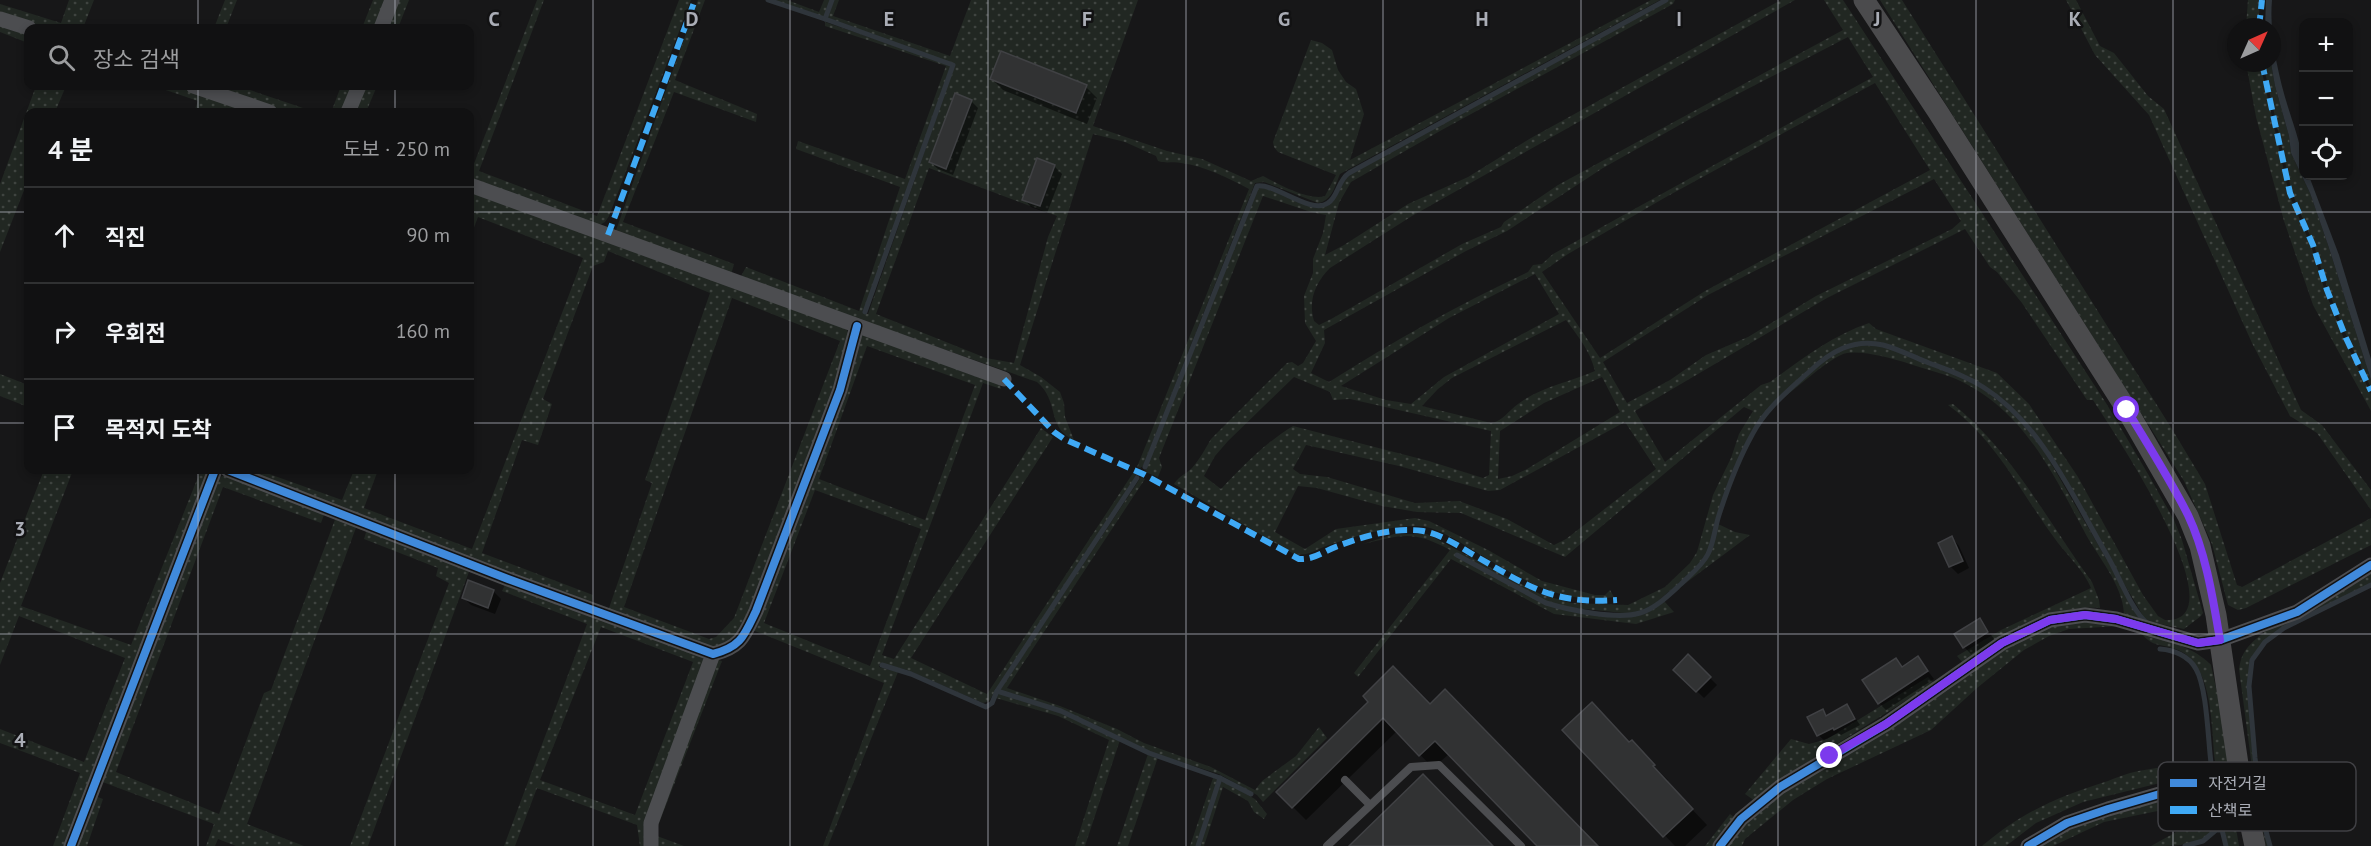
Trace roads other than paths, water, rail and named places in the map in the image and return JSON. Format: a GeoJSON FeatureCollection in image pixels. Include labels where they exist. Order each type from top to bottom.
{"type":"FeatureCollection","features":[{"type":"Feature","properties":{"kind":"main road"},"geometry":{"type":"LineString","coordinates":[[1864,0],[2121,400],[2183,507],[2200,546],[2220,640],[2238,762]]}},
{"type":"Feature","properties":{"kind":"main road"},"geometry":{"type":"LineString","coordinates":[[2252,831],[2255,846]]}},
{"type":"Feature","properties":{"kind":"street"},"geometry":{"type":"LineString","coordinates":[[383,24],[392,0]]}},
{"type":"Feature","properties":{"kind":"street"},"geometry":{"type":"LineString","coordinates":[[0,19],[24,26]]}},
{"type":"Feature","properties":{"kind":"street"},"geometry":{"type":"LineString","coordinates":[[205,90],[258,108]]}},
{"type":"Feature","properties":{"kind":"street"},"geometry":{"type":"LineString","coordinates":[[350,108],[357,90]]}},
{"type":"Feature","properties":{"kind":"street"},"geometry":{"type":"LineString","coordinates":[[474,186],[1004,379]]}},
{"type":"Feature","properties":{"kind":"street"},"geometry":{"type":"LineString","coordinates":[[238,474],[508,579],[713,654],[730,650],[740,641],[756,611],[840,390],[856,326]]}},
{"type":"Feature","properties":{"kind":"street"},"geometry":{"type":"LineString","coordinates":[[71,846],[213,474]]}},
{"type":"Feature","properties":{"kind":"street"},"geometry":{"type":"LineString","coordinates":[[1720,846],[1741,819],[1780,788],[1886,724],[2002,643],[2050,620],[2085,615],[2116,619],[2198,643],[2220,640],[2297,612],[2371,565]]}},
{"type":"Feature","properties":{"kind":"street"},"geometry":{"type":"LineString","coordinates":[[651,846],[651,823],[713,654]]}},
{"type":"Feature","properties":{"kind":"street"},"geometry":{"type":"LineString","coordinates":[[2028,846],[2077,820],[2158,796]]}},
{"type":"Feature","properties":{"kind":"lane"},"geometry":{"type":"LineString","coordinates":[[1327,846],[1369,804],[1411,767],[1439,765],[1521,846]]}},
{"type":"Feature","properties":{"kind":"lane"},"geometry":{"type":"LineString","coordinates":[[1345,780],[1369,804]]}},
{"type":"Feature","properties":{"kind":"waterway"},"geometry":{"type":"LineString","coordinates":[[768,0],[825,19],[832,0]]}},
{"type":"Feature","properties":{"kind":"waterway"},"geometry":{"type":"LineString","coordinates":[[1145,467],[1257,186],[1265,186],[1312,205],[1321,206],[1328,203],[1349,173],[1666,0]]}},
{"type":"Feature","properties":{"kind":"waterway"},"geometry":{"type":"LineString","coordinates":[[825,19],[953,65],[865,312]]}},
{"type":"Feature","properties":{"kind":"waterway"},"geometry":{"type":"LineString","coordinates":[[1457,555],[1546,603],[1556,606],[1619,615],[1640,613],[1651,608],[1677,588],[1696,570],[1708,554],[1719,515],[1738,464],[1757,426],[1771,408],[1826,358],[1852,345],[1872,343],[1894,349],[1970,380],[2004,403],[2023,421],[2055,464],[2131,602],[2147,623]]}},
{"type":"Feature","properties":{"kind":"waterway"},"geometry":{"type":"LineString","coordinates":[[1137,478],[997,691],[1061,711],[1149,753],[1220,778],[1251,794]]}},
{"type":"Feature","properties":{"kind":"waterway"},"geometry":{"type":"LineString","coordinates":[[2256,762],[2249,686],[2252,660],[2265,642],[2284,628],[2371,585]]}},
{"type":"Feature","properties":{"kind":"waterway"},"geometry":{"type":"LineString","coordinates":[[2160,649],[2181,654],[2196,669],[2203,688],[2211,762]]}},
{"type":"Feature","properties":{"kind":"waterway"},"geometry":{"type":"LineString","coordinates":[[882,665],[911,674],[986,707],[992,703],[997,691]]}},
{"type":"Feature","properties":{"kind":"waterway"},"geometry":{"type":"LineString","coordinates":[[1198,846],[1220,778]]}},
{"type":"Feature","properties":{"kind":"waterway"},"geometry":{"type":"LineString","coordinates":[[2185,846],[2203,841],[2215,831]]}},
{"type":"Feature","properties":{"kind":"waterway"},"geometry":{"type":"LineString","coordinates":[[2222,831],[2226,846]]}},
{"type":"Feature","properties":{"kind":"waterway"},"geometry":{"type":"LineString","coordinates":[[2266,831],[2270,846]]}}]}
